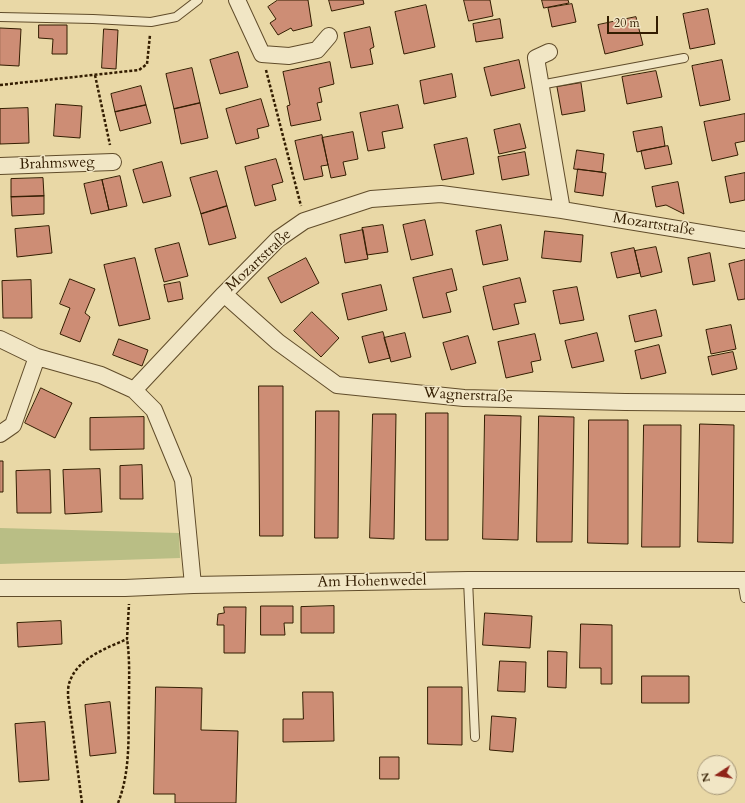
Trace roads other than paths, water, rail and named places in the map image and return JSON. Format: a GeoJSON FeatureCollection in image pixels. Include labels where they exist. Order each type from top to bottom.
{"type":"FeatureCollection","features":[{"type":"Feature","properties":{"kind":"street"},"geometry":{"type":"LineString","coordinates":[[236,0],[262,54],[289,56],[317,50],[329,36]]}},
{"type":"Feature","properties":{"kind":"street"},"geometry":{"type":"LineString","coordinates":[[549,52],[536,58],[562,210]]}},
{"type":"Feature","properties":{"kind":"street","name":"Brahmsweg"},"geometry":{"type":"LineString","coordinates":[[0,166],[113,162]]}},
{"type":"Feature","properties":{"kind":"street","name":"Mozartstraße"},"geometry":{"type":"LineString","coordinates":[[134,390],[278,239],[304,220],[370,199],[441,194],[562,210],[745,240]]}},
{"type":"Feature","properties":{"kind":"street","name":"Wagnerstraße"},"geometry":{"type":"LineString","coordinates":[[224,294],[278,342],[337,385],[464,398],[745,403]]}},
{"type":"Feature","properties":{"kind":"street"},"geometry":{"type":"LineString","coordinates":[[0,339],[37,357],[101,375],[134,390],[154,410],[183,480],[193,585]]}},
{"type":"Feature","properties":{"kind":"street"},"geometry":{"type":"LineString","coordinates":[[0,434],[13,424],[37,357]]}},
{"type":"Feature","properties":{"kind":"street","name":"Am Hohenwedel"},"geometry":{"type":"LineString","coordinates":[[0,588],[125,588],[193,585],[468,580],[743,580]]}},
{"type":"Feature","properties":{"kind":"lane"},"geometry":{"type":"LineString","coordinates":[[0,17],[151,22],[176,17],[198,0]]}},
{"type":"Feature","properties":{"kind":"lane"},"geometry":{"type":"LineString","coordinates":[[540,85],[684,58]]}},
{"type":"Feature","properties":{"kind":"lane"},"geometry":{"type":"LineString","coordinates":[[468,580],[475,737]]}},
{"type":"Feature","properties":{"kind":"lane"},"geometry":{"type":"LineString","coordinates":[[743,580],[745,598]]}}]}
